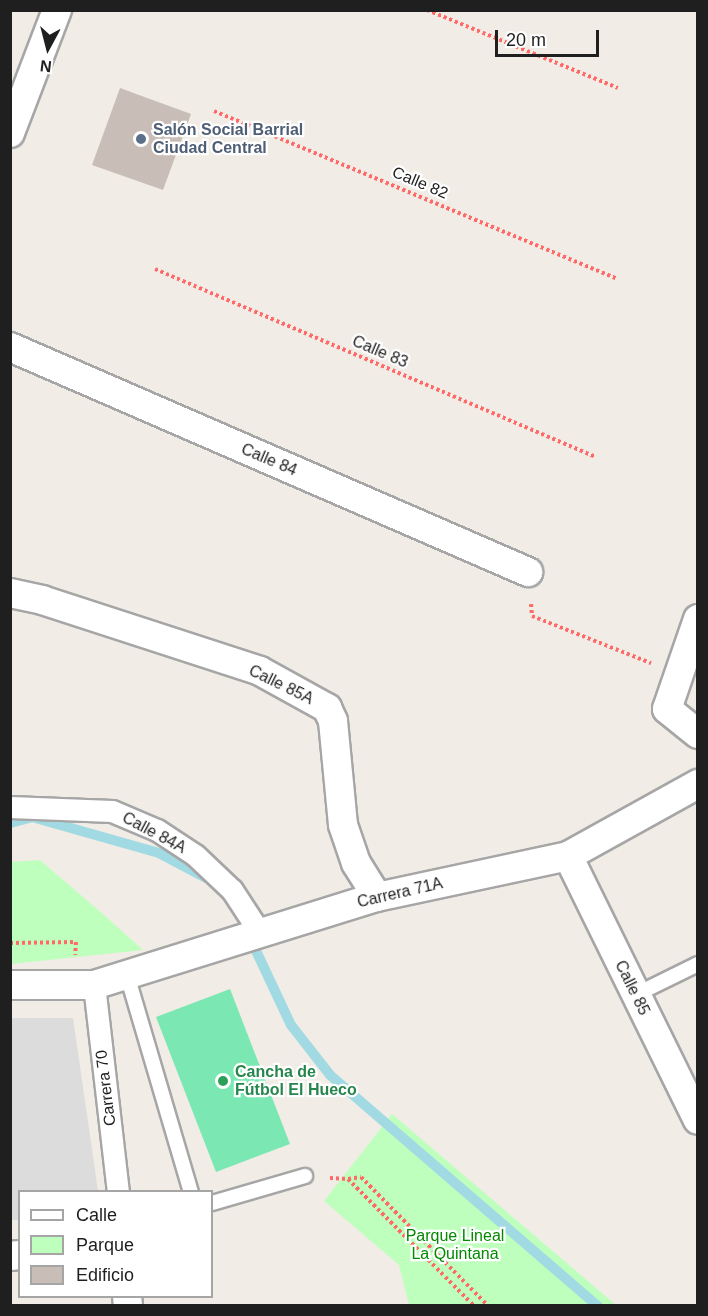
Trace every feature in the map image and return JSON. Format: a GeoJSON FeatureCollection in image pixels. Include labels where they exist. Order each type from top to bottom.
{"type":"FeatureCollection","features":[{"type":"Feature","properties":{"kind":"street"},"geometry":{"type":"LineString","coordinates":[[10,133],[57,10]]}},
{"type":"Feature","properties":{"kind":"street","name":"Calle 84"},"geometry":{"type":"LineString","coordinates":[[10,348],[528,572]]}},
{"type":"Feature","properties":{"kind":"street","name":"Calle 85A"},"geometry":{"type":"LineString","coordinates":[[10,593],[42,600],[260,671],[327,708],[333,721],[343,825],[356,863],[377,897]]}},
{"type":"Feature","properties":{"kind":"street"},"geometry":{"type":"LineString","coordinates":[[698,619],[667,708],[698,734]]}},
{"type":"Feature","properties":{"kind":"street","name":"Carrera 71A"},"geometry":{"type":"LineString","coordinates":[[10,985],[94,985],[377,897],[568,856],[698,784]]}},
{"type":"Feature","properties":{"kind":"street","name":"Calle 84A"},"geometry":{"type":"LineString","coordinates":[[10,807],[112,811],[157,830],[195,855],[232,890],[260,933]]}},
{"type":"Feature","properties":{"kind":"street","name":"Calle 85"},"geometry":{"type":"LineString","coordinates":[[568,856],[698,1120]]}},
{"type":"Feature","properties":{"kind":"street","name":"Carrera 70"},"geometry":{"type":"LineString","coordinates":[[94,985],[118,1190]]}},
{"type":"Feature","properties":{"kind":"lane"},"geometry":{"type":"LineString","coordinates":[[635,994],[698,964]]}},
{"type":"Feature","properties":{"kind":"lane"},"geometry":{"type":"LineString","coordinates":[[127,975],[191,1190]]}},
{"type":"Feature","properties":{"kind":"lane"},"geometry":{"type":"LineString","coordinates":[[213,1203],[305,1176]]}},
{"type":"Feature","properties":{"kind":"path"},"geometry":{"type":"LineString","coordinates":[[428,10],[618,88]]}},
{"type":"Feature","properties":{"kind":"path","name":"Calle 82"},"geometry":{"type":"LineString","coordinates":[[214,111],[616,278]]}},
{"type":"Feature","properties":{"kind":"path","name":"Calle 83"},"geometry":{"type":"LineString","coordinates":[[155,268],[596,457]]}},
{"type":"Feature","properties":{"kind":"path"},"geometry":{"type":"LineString","coordinates":[[532,616],[651,663]]}},
{"type":"Feature","properties":{"kind":"path"},"geometry":{"type":"LineString","coordinates":[[305,1176],[348,1179],[362,1177],[488,1305]]}},
{"type":"Feature","properties":{"kind":"path"},"geometry":{"type":"LineString","coordinates":[[348,1179],[474,1305]]}},
{"type":"Feature","properties":{"kind":"shaded area"},"geometry":{"type":"Polygon","coordinates":[[[10,1018],[73,1018],[98,1190],[18,1190],[18,1220],[10,1220],[10,1018]]]}},
{"type":"Feature","properties":{"kind":"green space"},"geometry":{"type":"Polygon","coordinates":[[[40,860],[143,950],[11,964],[11,862],[40,860]]]}},
{"type":"Feature","properties":{"kind":"green space","name":"Cancha de Fútbol El Hueco"},"geometry":{"type":"Polygon","coordinates":[[[230,989],[290,1144],[216,1172],[156,1017],[230,989]]]}},
{"type":"Feature","properties":{"kind":"green space","name":"Parque Lineal La Quintana"},"geometry":{"type":"Polygon","coordinates":[[[392,1114],[616,1305],[409,1305],[399,1265],[324,1201],[392,1114]]]}},
{"type":"Feature","properties":{"kind":"building","name":"Salón Social Barrial Ciudad Central"},"geometry":{"type":"Polygon","coordinates":[[[120,88],[191,114],[163,190],[92,165],[120,88]]]}},
{"type":"Feature","properties":{"kind":"waterway"},"geometry":{"type":"LineString","coordinates":[[10,823],[32,817],[159,853],[206,878]]}},
{"type":"Feature","properties":{"kind":"waterway"},"geometry":{"type":"LineString","coordinates":[[250,938],[291,1025],[330,1075],[598,1306]]}},
{"type":"Feature","properties":{"kind":"place","name":"Salón Social Barrial Ciudad Central"},"geometry":{"type":"Point","coordinates":[141,139]}},
{"type":"Feature","properties":{"kind":"place","name":"Cancha de Fútbol El Hueco"},"geometry":{"type":"Point","coordinates":[223,1081]}}]}
